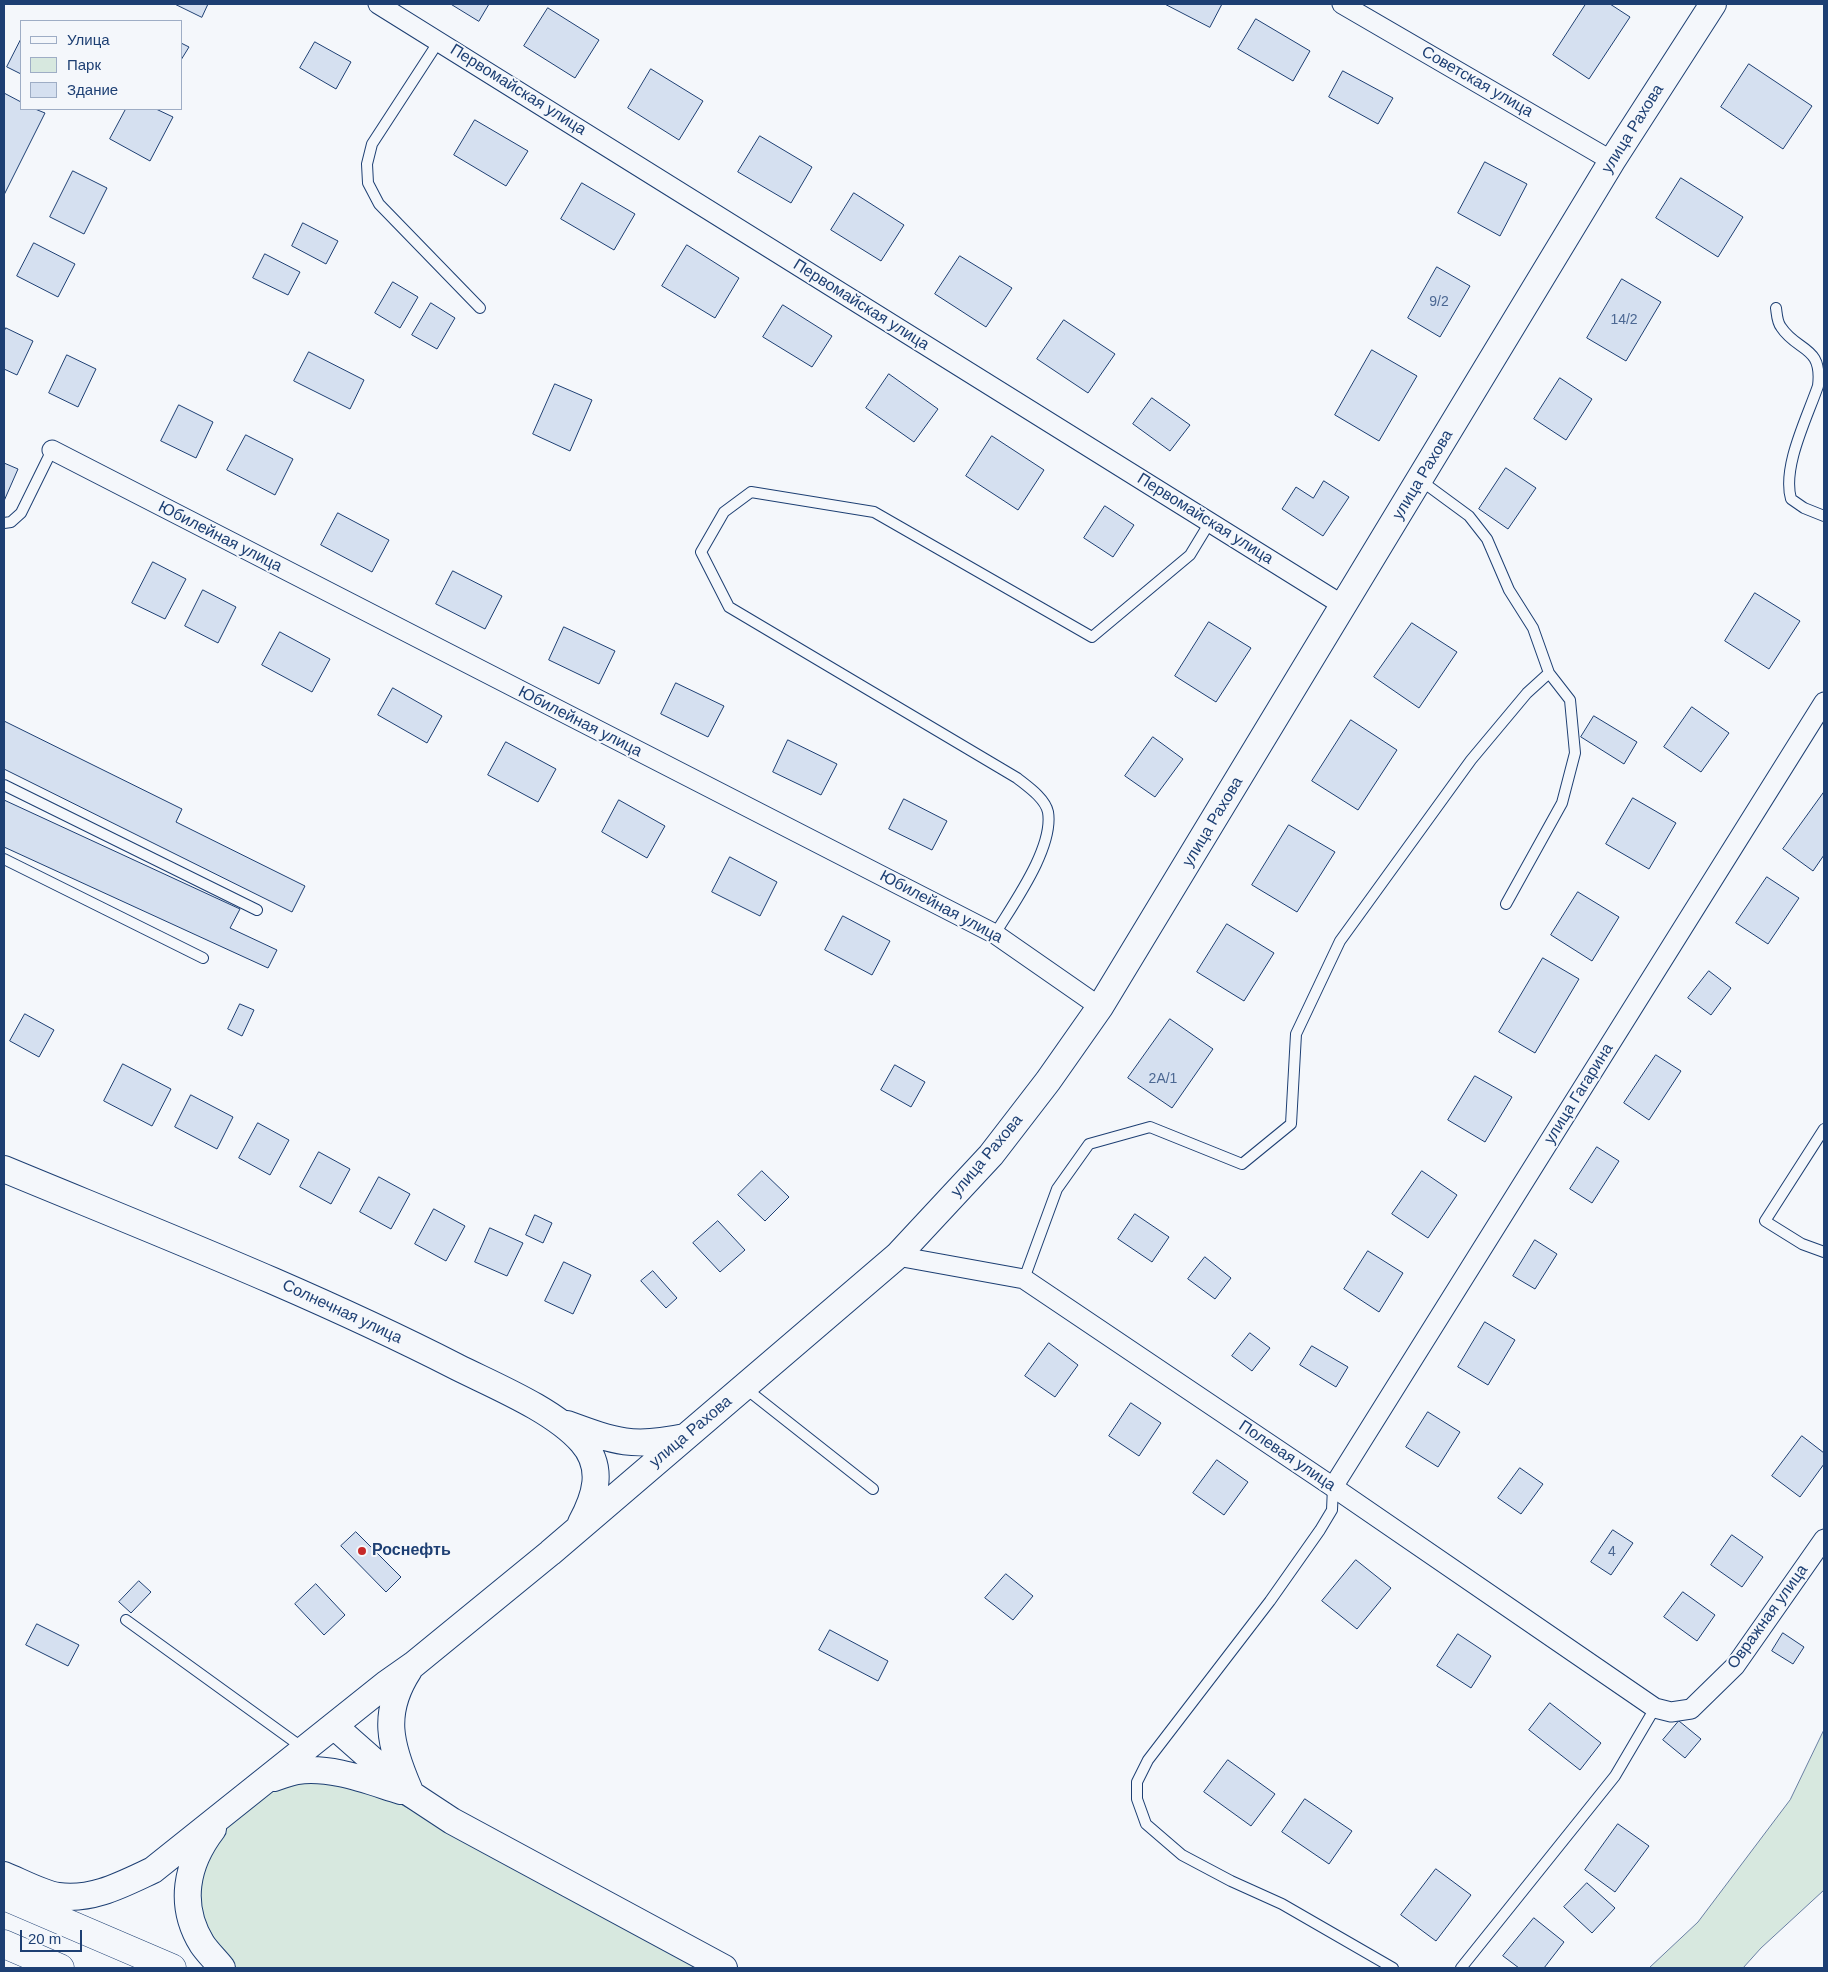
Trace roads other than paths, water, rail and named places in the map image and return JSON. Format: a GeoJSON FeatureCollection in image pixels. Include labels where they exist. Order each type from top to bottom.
{"type":"FeatureCollection","features":[{"type":"Feature","properties":{"kind":"highway"},"geometry":{"type":"LineString","coordinates":[[4,1896],[172,1968]]}},
{"type":"Feature","properties":{"kind":"highway"},"geometry":{"type":"LineString","coordinates":[[4,1944],[60,1968]]}},
{"type":"Feature","properties":{"kind":"main road","name":"улица Рахова"},"geometry":{"type":"LineString","coordinates":[[224,1815],[412,1666],[550,1553],[745,1388],[896,1256],[991,1155],[1048,1081],[1100,1007],[1612,161],[1713,4]]}},
{"type":"Feature","properties":{"kind":"main road","name":"Солнечная улица"},"geometry":{"type":"LineString","coordinates":[[4,1169],[300,1292],[449,1362],[560,1422],[583,1443],[593,1460],[596,1479],[592,1502],[578,1528]]}},
{"type":"Feature","properties":{"kind":"main road"},"geometry":{"type":"LineString","coordinates":[[560,1422],[606,1439],[633,1444],[656,1443],[686,1437]]}},
{"type":"Feature","properties":{"kind":"main road"},"geometry":{"type":"LineString","coordinates":[[411,1794],[396,1758],[391,1725],[393,1704],[400,1684],[412,1666]]}},
{"type":"Feature","properties":{"kind":"main road"},"geometry":{"type":"LineString","coordinates":[[334,1726],[411,1794],[452,1821],[724,1968]]}},
{"type":"Feature","properties":{"kind":"main road"},"geometry":{"type":"LineString","coordinates":[[267,1780],[297,1771],[320,1771],[354,1776],[411,1794]]}},
{"type":"Feature","properties":{"kind":"main road"},"geometry":{"type":"LineString","coordinates":[[4,1875],[56,1896],[81,1897],[116,1888],[153,1870],[224,1815]]}},
{"type":"Feature","properties":{"kind":"main road"},"geometry":{"type":"LineString","coordinates":[[222,1968],[202,1944],[195,1930],[188,1905],[188,1884],[193,1862],[224,1815]]}},
{"type":"Feature","properties":{"kind":"street","name":"Первомайская улица"},"geometry":{"type":"LineString","coordinates":[[378,4],[1344,606]]}},
{"type":"Feature","properties":{"kind":"street","name":"Советская улица"},"geometry":{"type":"LineString","coordinates":[[1342,4],[1612,161]]}},
{"type":"Feature","properties":{"kind":"street","name":"Юбилейная улица"},"geometry":{"type":"LineString","coordinates":[[52,450],[600,733],[995,934],[1100,1007]]}},
{"type":"Feature","properties":{"kind":"street","name":"улица Гагарина"},"geometry":{"type":"LineString","coordinates":[[1333,1487],[1824,702]]}},
{"type":"Feature","properties":{"kind":"street","name":"Полевая улица"},"geometry":{"type":"LineString","coordinates":[[896,1256],[1024,1279],[1656,1708]]}},
{"type":"Feature","properties":{"kind":"street","name":"Овражная улица"},"geometry":{"type":"LineString","coordinates":[[1656,1708],[1671,1712],[1691,1709],[1735,1666],[1824,1539]]}},
{"type":"Feature","properties":{"kind":"lane"},"geometry":{"type":"LineString","coordinates":[[439,41],[372,144],[367,164],[368,183],[379,204],[480,308]]}},
{"type":"Feature","properties":{"kind":"lane"},"geometry":{"type":"LineString","coordinates":[[1776,308],[1781,328],[1814,357],[1819,374],[1818,386],[1789,469],[1788,487],[1791,499],[1804,508],[1824,516]]}},
{"type":"Feature","properties":{"kind":"lane"},"geometry":{"type":"LineString","coordinates":[[4,523],[11,522],[21,513],[52,450]]}},
{"type":"Feature","properties":{"kind":"lane"},"geometry":{"type":"LineString","coordinates":[[1420,480],[1469,516],[1487,539],[1509,590],[1533,628],[1549,673],[1570,700],[1575,753],[1562,803],[1506,904]]}},
{"type":"Feature","properties":{"kind":"lane"},"geometry":{"type":"LineString","coordinates":[[995,934],[1028,879],[1043,848],[1048,810],[1035,791],[1017,778],[729,607],[701,552],[724,512],[751,492],[874,512],[1092,637],[1190,555],[1210,522]]}},
{"type":"Feature","properties":{"kind":"lane"},"geometry":{"type":"LineString","coordinates":[[1024,1279],[1057,1189],[1089,1144],[1150,1127],[1242,1164],[1291,1124],[1296,1034],[1340,941],[1471,760],[1528,693],[1549,673]]}},
{"type":"Feature","properties":{"kind":"lane"},"geometry":{"type":"LineString","coordinates":[[4,786],[257,910]]}},
{"type":"Feature","properties":{"kind":"lane"},"geometry":{"type":"LineString","coordinates":[[4,859],[203,958]]}},
{"type":"Feature","properties":{"kind":"lane"},"geometry":{"type":"LineString","coordinates":[[1824,1130],[1765,1221],[1802,1244],[1824,1252]]}},
{"type":"Feature","properties":{"kind":"lane"},"geometry":{"type":"LineString","coordinates":[[745,1388],[873,1489]]}},
{"type":"Feature","properties":{"kind":"lane"},"geometry":{"type":"LineString","coordinates":[[1333,1487],[1332,1510],[1320,1530],[1270,1601],[1148,1760],[1137,1782],[1137,1799],[1146,1824],[1182,1855],[1231,1881],[1282,1904],[1393,1968]]}},
{"type":"Feature","properties":{"kind":"lane"},"geometry":{"type":"LineString","coordinates":[[126,1620],[306,1749]]}},
{"type":"Feature","properties":{"kind":"lane"},"geometry":{"type":"LineString","coordinates":[[1461,1968],[1615,1776],[1656,1708]]}},
{"type":"Feature","properties":{"kind":"place","name":"Роснефть"},"geometry":{"type":"Point","coordinates":[362,1551]}}]}
